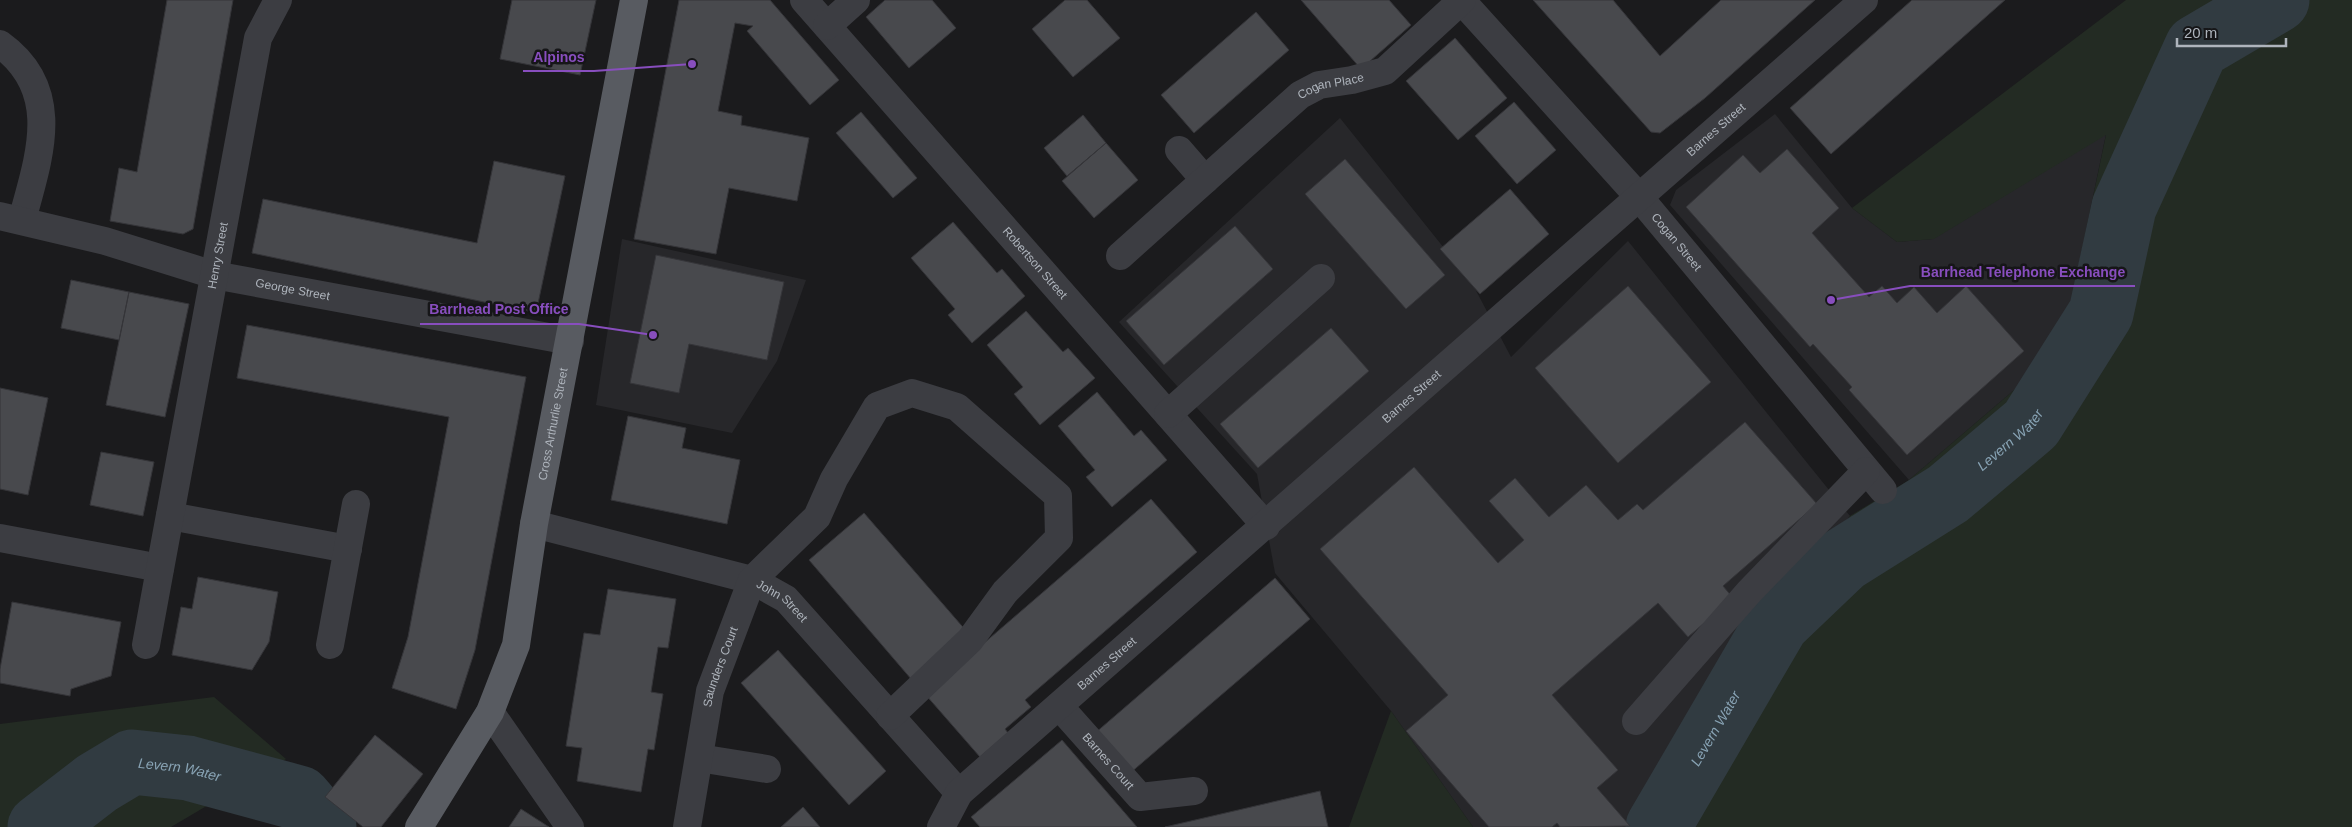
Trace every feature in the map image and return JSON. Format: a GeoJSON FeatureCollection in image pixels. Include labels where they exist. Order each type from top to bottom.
{"type":"FeatureCollection","features":[{"type":"Feature","properties":{"kind":"main road","name":"Cross Arthurlie Street"},"geometry":{"type":"LineString","coordinates":[[418,827],[490,712],[516,645],[534,524],[634,0]]}},
{"type":"Feature","properties":{"kind":"street","name":"Henry Street"},"geometry":{"type":"LineString","coordinates":[[146,645],[258,38],[278,0]]}},
{"type":"Feature","properties":{"kind":"street","name":"Robertson Street"},"geometry":{"type":"LineString","coordinates":[[804,0],[1266,526]]}},
{"type":"Feature","properties":{"kind":"street"},"geometry":{"type":"LineString","coordinates":[[827,26],[856,0]]}},
{"type":"Feature","properties":{"kind":"street","name":"Cogan Street"},"geometry":{"type":"LineString","coordinates":[[1461,0],[1639,197],[1875,480],[1749,592],[1636,721]]}},
{"type":"Feature","properties":{"kind":"street","name":"Cogan Place"},"geometry":{"type":"LineString","coordinates":[[1120,256],[1300,95],[1320,85],[1352,80],[1385,71],[1461,0]]}},
{"type":"Feature","properties":{"kind":"street","name":"Barnes Street"},"geometry":{"type":"LineString","coordinates":[[959,794],[1864,0]]}},
{"type":"Feature","properties":{"kind":"street","name":"George Street"},"geometry":{"type":"LineString","coordinates":[[0,44],[26,70],[38,91],[41,115],[39,157],[11,218],[105,241],[214,275],[570,341]]}},
{"type":"Feature","properties":{"kind":"street"},"geometry":{"type":"LineString","coordinates":[[1179,150],[1205,180]]}},
{"type":"Feature","properties":{"kind":"street"},"geometry":{"type":"LineString","coordinates":[[1168,414],[1322,278]]}},
{"type":"Feature","properties":{"kind":"street"},"geometry":{"type":"LineString","coordinates":[[752,580],[817,517],[834,479],[877,406],[912,394],[957,407],[1058,496],[1059,538],[1005,592],[970,640],[890,716]]}},
{"type":"Feature","properties":{"kind":"street"},"geometry":{"type":"LineString","coordinates":[[330,645],[356,504]]}},
{"type":"Feature","properties":{"kind":"street"},"geometry":{"type":"LineString","coordinates":[[170,516],[348,549]]}},
{"type":"Feature","properties":{"kind":"street","name":"John Street"},"geometry":{"type":"LineString","coordinates":[[534,524],[752,580],[786,599],[959,794]]}},
{"type":"Feature","properties":{"kind":"street"},"geometry":{"type":"LineString","coordinates":[[0,538],[160,568]]}},
{"type":"Feature","properties":{"kind":"street","name":"Saunders Court"},"geometry":{"type":"LineString","coordinates":[[687,827],[710,691],[752,580]]}},
{"type":"Feature","properties":{"kind":"street","name":"Barnes Court"},"geometry":{"type":"LineString","coordinates":[[1059,706],[1140,797],[1194,791]]}},
{"type":"Feature","properties":{"kind":"street"},"geometry":{"type":"LineString","coordinates":[[490,712],[570,827]]}},
{"type":"Feature","properties":{"kind":"street"},"geometry":{"type":"LineString","coordinates":[[699,758],[767,769]]}},
{"type":"Feature","properties":{"kind":"street"},"geometry":{"type":"LineString","coordinates":[[941,827],[959,794]]}},
{"type":"Feature","properties":{"kind":"shaded area"},"geometry":{"type":"Polygon","coordinates":[[[2126,0],[2352,0],[2352,827],[1639,827],[1850,516],[1909,480],[2061,350],[2106,135],[1934,239],[1897,242],[1852,208],[2126,0]]]}},
{"type":"Feature","properties":{"kind":"shaded area"},"geometry":{"type":"Polygon","coordinates":[[[1775,114],[1852,208],[1897,242],[1933,239],[2106,134],[2061,350],[1909,480],[1670,205],[1676,190],[1775,114]]]}},
{"type":"Feature","properties":{"kind":"shaded area"},"geometry":{"type":"Polygon","coordinates":[[[1340,118],[1472,283],[1511,357],[1628,241],[1850,516],[1639,827],[1473,827],[1391,711],[1275,573],[1257,474],[1119,322],[1340,118]]]}},
{"type":"Feature","properties":{"kind":"shaded area"},"geometry":{"type":"Polygon","coordinates":[[[622,239],[806,280],[777,361],[732,433],[596,405],[622,239]]]}},
{"type":"Feature","properties":{"kind":"shaded area"},"geometry":{"type":"Polygon","coordinates":[[[214,697],[286,759],[171,827],[0,827],[0,724],[214,697]]]}},
{"type":"Feature","properties":{"kind":"shaded area"},"geometry":{"type":"Polygon","coordinates":[[[1391,711],[1473,827],[1349,827],[1391,711]]]}},
{"type":"Feature","properties":{"kind":"building"},"geometry":{"type":"Polygon","coordinates":[[[167,0],[233,0],[193,229],[183,234],[110,221],[119,168],[137,172],[167,0]]]}},
{"type":"Feature","properties":{"kind":"building"},"geometry":{"type":"Polygon","coordinates":[[[512,0],[596,0],[580,75],[500,59],[512,0]]]}},
{"type":"Feature","properties":{"kind":"building"},"geometry":{"type":"Polygon","coordinates":[[[679,0],[770,0],[839,80],[810,105],[747,31],[753,26],[735,23],[718,111],[742,116],[741,125],[809,138],[797,201],[729,188],[716,254],[634,239],[679,0]]]}},
{"type":"Feature","properties":{"kind":"building"},"geometry":{"type":"Polygon","coordinates":[[[885,0],[932,0],[956,28],[909,68],[866,17],[885,0]]]}},
{"type":"Feature","properties":{"kind":"building"},"geometry":{"type":"Polygon","coordinates":[[[1065,0],[1087,0],[1120,38],[1073,77],[1032,29],[1065,0]]]}},
{"type":"Feature","properties":{"kind":"building"},"geometry":{"type":"Polygon","coordinates":[[[1301,0],[1389,0],[1411,25],[1361,69],[1301,0]]]}},
{"type":"Feature","properties":{"kind":"building"},"geometry":{"type":"Polygon","coordinates":[[[1533,0],[1613,0],[1660,56],[1721,0],[1815,0],[1705,98],[1660,133],[1651,132],[1533,0]]]}},
{"type":"Feature","properties":{"kind":"building"},"geometry":{"type":"Polygon","coordinates":[[[1912,0],[2005,0],[1831,154],[1790,108],[1912,0]]]}},
{"type":"Feature","properties":{"kind":"building"},"geometry":{"type":"Polygon","coordinates":[[[1256,12],[1289,50],[1194,133],[1161,95],[1256,12]]]}},
{"type":"Feature","properties":{"kind":"building"},"geometry":{"type":"Polygon","coordinates":[[[1455,38],[1507,98],[1458,140],[1406,81],[1455,38]]]}},
{"type":"Feature","properties":{"kind":"building"},"geometry":{"type":"Polygon","coordinates":[[[1514,102],[1556,150],[1517,184],[1475,136],[1514,102]]]}},
{"type":"Feature","properties":{"kind":"building"},"geometry":{"type":"Polygon","coordinates":[[[861,112],[917,178],[893,198],[836,133],[861,112]]]}},
{"type":"Feature","properties":{"kind":"building"},"geometry":{"type":"Polygon","coordinates":[[[1083,115],[1106,143],[1067,176],[1044,148],[1083,115]]]}},
{"type":"Feature","properties":{"kind":"building"},"geometry":{"type":"Polygon","coordinates":[[[1106,143],[1138,180],[1094,218],[1062,181],[1106,143]]]}},
{"type":"Feature","properties":{"kind":"building"},"geometry":{"type":"Polygon","coordinates":[[[1787,149],[1839,208],[1812,233],[1869,297],[1882,286],[1897,303],[1914,287],[1937,313],[1966,286],[2024,351],[1907,455],[1849,390],[1852,387],[1813,344],[1810,347],[1686,207],[1743,155],[1760,173],[1787,149]]]}},
{"type":"Feature","properties":{"kind":"building"},"geometry":{"type":"Polygon","coordinates":[[[1345,159],[1445,275],[1406,309],[1305,194],[1345,159]]]}},
{"type":"Feature","properties":{"kind":"building"},"geometry":{"type":"Polygon","coordinates":[[[494,161],[565,176],[536,313],[252,253],[263,199],[477,243],[494,161]]]}},
{"type":"Feature","properties":{"kind":"building"},"geometry":{"type":"Polygon","coordinates":[[[1510,189],[1549,234],[1480,294],[1440,249],[1510,189]]]}},
{"type":"Feature","properties":{"kind":"building"},"geometry":{"type":"Polygon","coordinates":[[[953,222],[997,273],[1002,269],[1025,296],[972,343],[948,315],[955,309],[911,258],[953,222]]]}},
{"type":"Feature","properties":{"kind":"building"},"geometry":{"type":"Polygon","coordinates":[[[1235,226],[1273,269],[1164,365],[1126,321],[1235,226]]]}},
{"type":"Feature","properties":{"kind":"building"},"geometry":{"type":"Polygon","coordinates":[[[656,255],[784,282],[767,360],[689,344],[679,393],[630,383],[656,255]]]}},
{"type":"Feature","properties":{"kind":"building"},"geometry":{"type":"Polygon","coordinates":[[[71,280],[129,292],[119,340],[61,328],[71,280]]]}},
{"type":"Feature","properties":{"kind":"building"},"geometry":{"type":"Polygon","coordinates":[[[1628,286],[1711,382],[1618,463],[1535,368],[1628,286]]]}},
{"type":"Feature","properties":{"kind":"building"},"geometry":{"type":"Polygon","coordinates":[[[129,292],[189,304],[165,417],[106,405],[129,292]]]}},
{"type":"Feature","properties":{"kind":"building"},"geometry":{"type":"Polygon","coordinates":[[[1026,311],[1063,352],[1068,348],[1095,378],[1040,425],[1014,394],[1023,387],[987,345],[1026,311]]]}},
{"type":"Feature","properties":{"kind":"building"},"geometry":{"type":"Polygon","coordinates":[[[247,325],[526,377],[475,650],[456,709],[392,688],[408,637],[449,417],[237,378],[247,325]]]}},
{"type":"Feature","properties":{"kind":"building"},"geometry":{"type":"Polygon","coordinates":[[[1331,328],[1369,371],[1258,468],[1220,424],[1331,328]]]}},
{"type":"Feature","properties":{"kind":"building"},"geometry":{"type":"Polygon","coordinates":[[[0,388],[48,398],[28,495],[0,489],[0,388]]]}},
{"type":"Feature","properties":{"kind":"building"},"geometry":{"type":"Polygon","coordinates":[[[1097,392],[1134,436],[1141,430],[1167,460],[1112,507],[1086,477],[1095,470],[1058,426],[1097,392]]]}},
{"type":"Feature","properties":{"kind":"building"},"geometry":{"type":"Polygon","coordinates":[[[628,416],[686,428],[682,448],[740,460],[727,524],[611,500],[628,416]]]}},
{"type":"Feature","properties":{"kind":"building"},"geometry":{"type":"Polygon","coordinates":[[[1745,422],[1817,504],[1723,586],[1733,598],[1688,637],[1658,603],[1552,695],[1618,770],[1597,788],[1630,826],[1560,827],[1557,823],[1552,827],[1489,827],[1406,731],[1448,695],[1320,549],[1414,467],[1498,563],[1524,540],[1489,501],[1515,478],[1549,517],[1586,485],[1618,520],[1637,504],[1643,510],[1745,422]]]}},
{"type":"Feature","properties":{"kind":"building"},"geometry":{"type":"Polygon","coordinates":[[[101,452],[154,462],[143,516],[90,505],[101,452]]]}},
{"type":"Feature","properties":{"kind":"building"},"geometry":{"type":"Polygon","coordinates":[[[1151,499],[1197,552],[1025,700],[1031,707],[1005,729],[1008,733],[980,757],[925,694],[1151,499]]]}},
{"type":"Feature","properties":{"kind":"building"},"geometry":{"type":"Polygon","coordinates":[[[864,513],[968,633],[912,680],[809,560],[864,513]]]}},
{"type":"Feature","properties":{"kind":"building"},"geometry":{"type":"Polygon","coordinates":[[[198,577],[278,592],[269,642],[252,670],[172,655],[181,607],[192,609],[198,577]]]}},
{"type":"Feature","properties":{"kind":"building"},"geometry":{"type":"Polygon","coordinates":[[[1275,578],[1310,619],[1129,774],[1094,734],[1275,578]]]}},
{"type":"Feature","properties":{"kind":"building"},"geometry":{"type":"Polygon","coordinates":[[[608,589],[676,599],[668,648],[658,647],[651,692],[663,694],[654,750],[648,749],[641,792],[577,781],[582,748],[566,746],[584,633],[600,635],[608,589]]]}},
{"type":"Feature","properties":{"kind":"building"},"geometry":{"type":"Polygon","coordinates":[[[12,602],[121,622],[111,676],[71,689],[70,696],[0,683],[0,669],[12,602]]]}},
{"type":"Feature","properties":{"kind":"building"},"geometry":{"type":"Polygon","coordinates":[[[778,650],[886,771],[849,805],[741,683],[778,650]]]}},
{"type":"Feature","properties":{"kind":"building"},"geometry":{"type":"Polygon","coordinates":[[[375,735],[423,774],[381,827],[363,827],[325,797],[375,735]]]}},
{"type":"Feature","properties":{"kind":"building"},"geometry":{"type":"Polygon","coordinates":[[[1062,740],[1137,827],[980,827],[971,817],[1062,740]]]}},
{"type":"Feature","properties":{"kind":"building"},"geometry":{"type":"Polygon","coordinates":[[[1320,791],[1328,827],[1165,827],[1320,791]]]}},
{"type":"Feature","properties":{"kind":"building"},"geometry":{"type":"Polygon","coordinates":[[[803,807],[820,827],[781,827],[803,807]]]}},
{"type":"Feature","properties":{"kind":"building"},"geometry":{"type":"Polygon","coordinates":[[[521,809],[549,827],[509,827],[521,809]]]}},
{"type":"Feature","properties":{"kind":"waterway","name":"Levern Water"},"geometry":{"type":"LineString","coordinates":[[1658,827],[1777,623],[1843,560],[1948,494],[2031,424],[2101,313],[2124,207],[2197,47],[2277,0]]}},
{"type":"Feature","properties":{"kind":"waterway","name":"Levern Water"},"geometry":{"type":"LineString","coordinates":[[40,827],[97,783],[132,762],[188,768],[299,798],[324,827]]}},
{"type":"Feature","properties":{"kind":"place","name":"Alpinos"},"geometry":{"type":"Point","coordinates":[692,64]}},
{"type":"Feature","properties":{"kind":"place","name":"Barrhead Telephone Exchange"},"geometry":{"type":"Point","coordinates":[1831,300]}},
{"type":"Feature","properties":{"kind":"place","name":"Barrhead Post Office"},"geometry":{"type":"Point","coordinates":[653,335]}}]}
